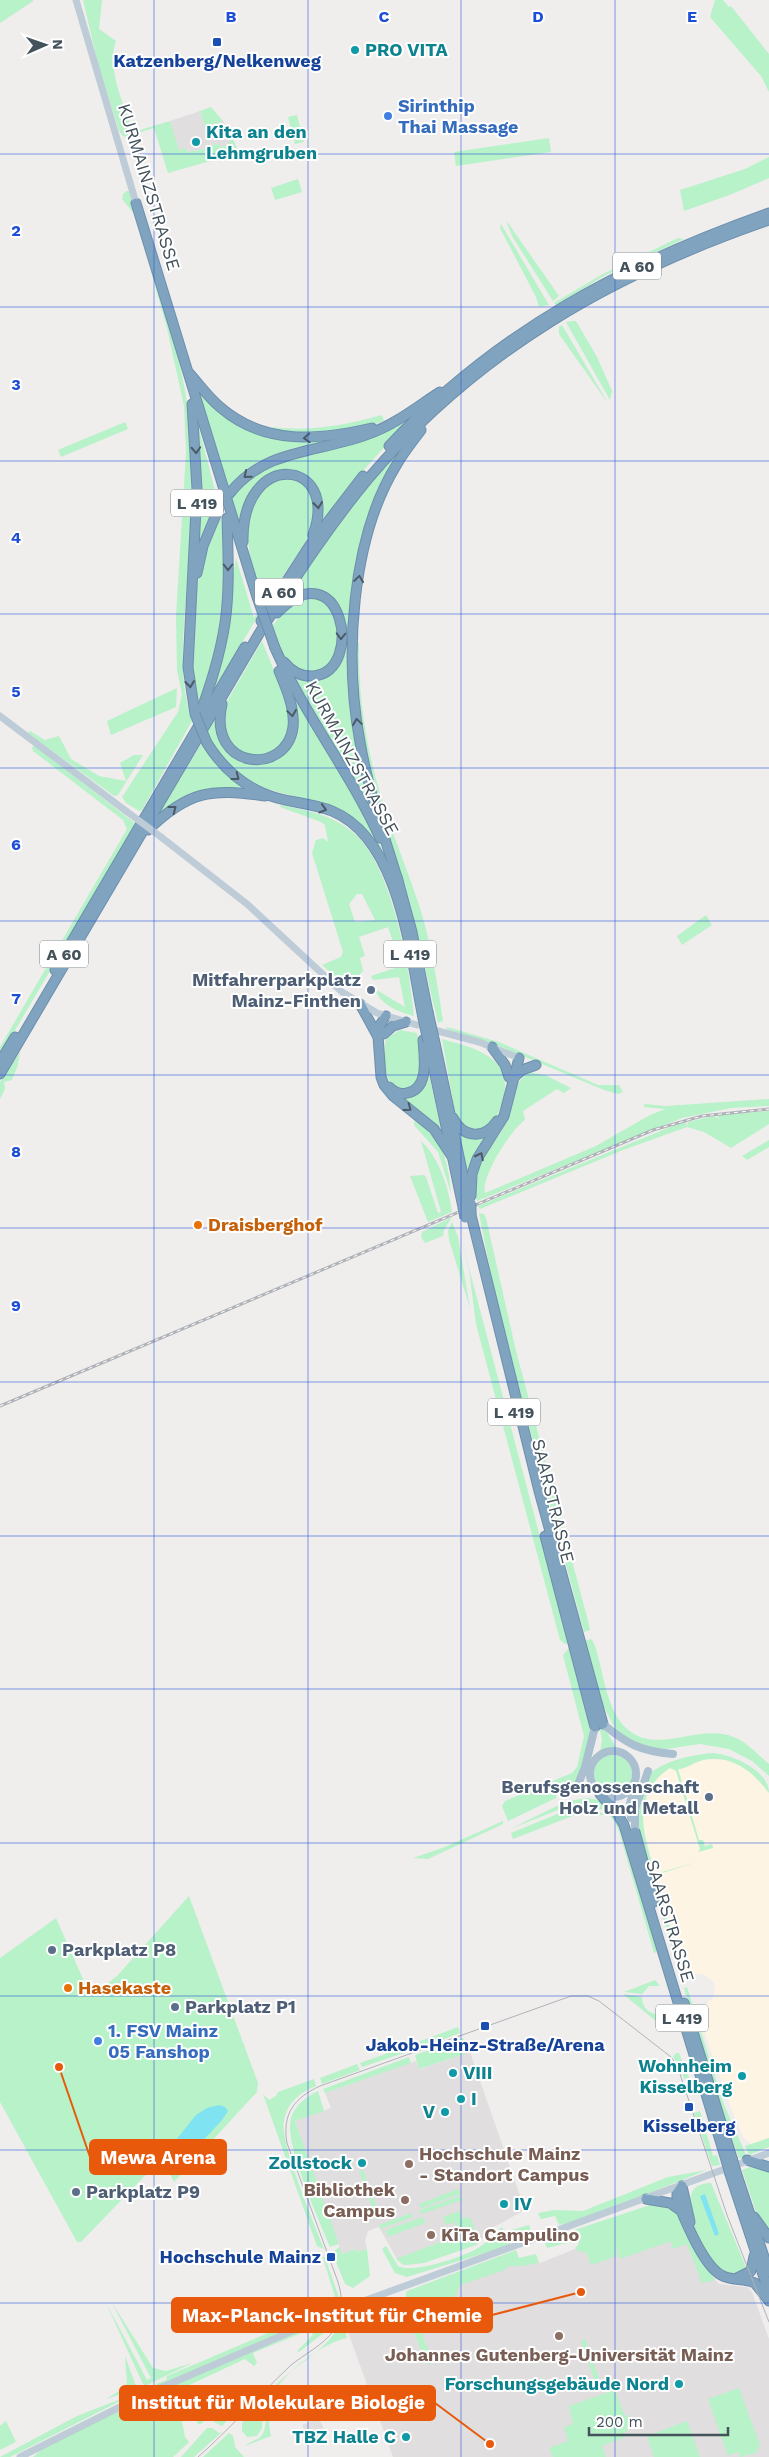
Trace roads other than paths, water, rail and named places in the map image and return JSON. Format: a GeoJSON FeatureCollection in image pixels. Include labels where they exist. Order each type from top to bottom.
{"type":"FeatureCollection","features":[{"type":"Feature","properties":{"kind":"highway","name":"KURMAINZSTRASSE"},"geometry":{"type":"LineString","coordinates":[[136,203],[190,384],[244,554],[255,601],[274,651],[300,699],[361,801],[398,881],[412,932],[422,1016]]}},
{"type":"Feature","properties":{"kind":"highway","name":"A 60"},"geometry":{"type":"LineString","coordinates":[[0,1062],[268,608],[341,502],[391,445],[462,378],[514,337],[580,295],[649,259],[769,213]]}},
{"type":"Feature","properties":{"kind":"highway","name":"A 60"},"geometry":{"type":"LineString","coordinates":[[0,1074],[264,627],[307,560],[347,505],[395,449],[475,375],[510,349],[584,300],[652,265],[769,220]]}},
{"type":"Feature","properties":{"kind":"highway"},"geometry":{"type":"LineString","coordinates":[[187,371],[220,408],[242,423],[265,432],[288,437],[310,438],[342,434],[390,424]]}},
{"type":"Feature","properties":{"kind":"highway"},"geometry":{"type":"LineString","coordinates":[[230,493],[246,475],[269,461],[291,453],[361,437],[390,424],[462,378]]}},
{"type":"Feature","properties":{"kind":"highway","name":"KURMAINZSTRASSE"},"geometry":{"type":"LineString","coordinates":[[190,384],[198,489],[189,622],[188,667],[195,714],[207,744],[220,762],[233,775],[275,798],[333,812],[355,826],[373,845],[386,868],[397,898],[422,1016],[447,1104],[468,1217]]}},
{"type":"Feature","properties":{"kind":"highway"},"geometry":{"type":"LineString","coordinates":[[398,881],[370,789],[359,740],[353,686],[354,627],[361,569],[374,515],[396,464],[436,411]]}},
{"type":"Feature","properties":{"kind":"highway"},"geometry":{"type":"LineString","coordinates":[[199,413],[227,518],[255,601]]}},
{"type":"Feature","properties":{"kind":"highway"},"geometry":{"type":"LineString","coordinates":[[244,554],[244,526],[247,506],[265,482],[281,475],[302,479],[316,494],[319,505],[318,519],[310,545]]}},
{"type":"Feature","properties":{"kind":"highway"},"geometry":{"type":"LineString","coordinates":[[189,622],[198,566],[210,527],[218,510]]}},
{"type":"Feature","properties":{"kind":"highway"},"geometry":{"type":"LineString","coordinates":[[193,735],[211,684],[225,623],[228,592],[227,518]]}},
{"type":"Feature","properties":{"kind":"highway"},"geometry":{"type":"LineString","coordinates":[[264,627],[290,601],[303,595],[324,597],[338,612],[342,627],[339,654],[333,665],[324,672],[312,676],[298,674],[288,667],[274,651]]}},
{"type":"Feature","properties":{"kind":"highway"},"geometry":{"type":"LineString","coordinates":[[224,695],[219,728],[228,747],[240,756],[254,760],[268,758],[280,751],[289,739],[293,718],[274,651]]}},
{"type":"Feature","properties":{"kind":"highway"},"geometry":{"type":"LineString","coordinates":[[139,840],[170,810],[198,795],[227,791],[275,798]]}},
{"type":"Feature","properties":{"kind":"highway"},"geometry":{"type":"LineString","coordinates":[[360,1004],[381,1035],[384,1074],[390,1088],[398,1093],[414,1091],[422,1081],[429,1041]]}},
{"type":"Feature","properties":{"kind":"highway"},"geometry":{"type":"LineString","coordinates":[[386,1016],[381,1035],[381,1077],[384,1085],[393,1096],[434,1129],[451,1155]]}},
{"type":"Feature","properties":{"kind":"highway"},"geometry":{"type":"LineString","coordinates":[[381,1035],[393,1026],[406,1022]]}},
{"type":"Feature","properties":{"kind":"highway","name":"KURMAINZSTRASSE"},"geometry":{"type":"LineString","coordinates":[[429,1041],[451,1155]]}},
{"type":"Feature","properties":{"kind":"highway"},"geometry":{"type":"LineString","coordinates":[[492,1047],[512,1077]]}},
{"type":"Feature","properties":{"kind":"highway"},"geometry":{"type":"LineString","coordinates":[[467,1205],[472,1174],[477,1159],[504,1116],[512,1077],[512,1066],[519,1058]]}},
{"type":"Feature","properties":{"kind":"highway"},"geometry":{"type":"LineString","coordinates":[[447,1104],[460,1129],[471,1135],[483,1134],[494,1125],[502,1112],[512,1077],[522,1070],[536,1065]]}},
{"type":"Feature","properties":{"kind":"highway","name":"L 419"},"geometry":{"type":"LineString","coordinates":[[451,1155],[467,1205]]}},
{"type":"Feature","properties":{"kind":"highway","name":"SAARSTRASSE"},"geometry":{"type":"LineString","coordinates":[[468,1217],[599,1725]]}},
{"type":"Feature","properties":{"kind":"highway","name":"SAARSTRASSE"},"geometry":{"type":"LineString","coordinates":[[600,1794],[618,1813],[624,1825],[729,2159]]}},
{"type":"Feature","properties":{"kind":"highway","name":"SAARSTRASSE"},"geometry":{"type":"LineString","coordinates":[[635,1832],[754,2248],[769,2293]]}},
{"type":"Feature","properties":{"kind":"highway"},"geometry":{"type":"LineString","coordinates":[[747,2160],[769,2167]]}},
{"type":"Feature","properties":{"kind":"highway","name":"SAARSTRASSE"},"geometry":{"type":"LineString","coordinates":[[733,2173],[747,2204],[769,2272]]}},
{"type":"Feature","properties":{"kind":"highway"},"geometry":{"type":"LineString","coordinates":[[682,2186],[676,2195],[682,2212],[703,2254],[716,2272],[726,2277],[757,2284],[769,2301]]}},
{"type":"Feature","properties":{"kind":"highway"},"geometry":{"type":"LineString","coordinates":[[682,2186],[692,2231]]}},
{"type":"Feature","properties":{"kind":"highway"},"geometry":{"type":"LineString","coordinates":[[646,2199],[670,2203],[682,2212]]}},
{"type":"Feature","properties":{"kind":"highway"},"geometry":{"type":"LineString","coordinates":[[747,2204],[769,2238]]}},
{"type":"Feature","properties":{"kind":"highway"},"geometry":{"type":"LineString","coordinates":[[737,2279],[752,2270],[754,2248]]}},
{"type":"Feature","properties":{"kind":"main road","name":"KURMAINZSTRASSE"},"geometry":{"type":"LineString","coordinates":[[76,0],[136,203]]}},
{"type":"Feature","properties":{"kind":"main road"},"geometry":{"type":"LineString","coordinates":[[0,716],[233,892],[334,984],[360,1004],[386,1016],[406,1022],[422,1016]]}},
{"type":"Feature","properties":{"kind":"main road"},"geometry":{"type":"LineString","coordinates":[[438,1031],[492,1047],[519,1058]]}},
{"type":"Feature","properties":{"kind":"main road"},"geometry":{"type":"LineString","coordinates":[[577,1787],[586,1767],[599,1725],[636,1748],[673,1754]]}},
{"type":"Feature","properties":{"kind":"main road","name":"SAARSTRASSE"},"geometry":{"type":"LineString","coordinates":[[599,1725],[627,1755]]}},
{"type":"Feature","properties":{"kind":"main road","name":"SAARSTRASSE"},"geometry":{"type":"LineString","coordinates":[[592,1766],[599,1725]]}},
{"type":"Feature","properties":{"kind":"main road"},"geometry":{"type":"LineString","coordinates":[[592,1766],[597,1758],[606,1752],[616,1751],[627,1755]]}},
{"type":"Feature","properties":{"kind":"main road","name":"L 419"},"geometry":{"type":"LineString","coordinates":[[627,1755],[636,1768],[634,1784]]}},
{"type":"Feature","properties":{"kind":"main road","name":"L 419"},"geometry":{"type":"LineString","coordinates":[[592,1766],[591,1780],[600,1794]]}},
{"type":"Feature","properties":{"kind":"main road"},"geometry":{"type":"LineString","coordinates":[[635,1832],[635,1809],[648,1771]]}},
{"type":"Feature","properties":{"kind":"main road"},"geometry":{"type":"LineString","coordinates":[[600,1794],[618,1797],[628,1792],[634,1784]]}},
{"type":"Feature","properties":{"kind":"main road","name":"SAARSTRASSE"},"geometry":{"type":"LineString","coordinates":[[634,1784],[629,1808],[635,1832]]}},
{"type":"Feature","properties":{"kind":"main road"},"geometry":{"type":"LineString","coordinates":[[20,2457],[144,2394],[350,2306],[769,2153]]}},
{"type":"Feature","properties":{"kind":"water"},"geometry":{"type":"Polygon","coordinates":[[[219,2105],[225,2107],[228,2111],[222,2120],[180,2163],[171,2152],[176,2140],[196,2115],[207,2108],[219,2105]]]}},
{"type":"Feature","properties":{"kind":"water"},"geometry":{"type":"Polygon","coordinates":[[[705,2194],[719,2234],[715,2236],[700,2196],[705,2194]]]}},
{"type":"Feature","properties":{"kind":"tram line"},"geometry":{"type":"LineString","coordinates":[[198,2457],[290,2366],[330,2335],[341,2312],[341,2294],[338,2282],[287,2143],[286,2124],[292,2108],[303,2096],[320,2086],[571,1996],[588,1996],[599,2001],[671,2057],[677,2065],[727,2215],[769,2322]]}},
{"type":"Feature","properties":{"kind":"railway"},"geometry":{"type":"LineString","coordinates":[[0,1406],[653,1130],[702,1116],[769,1109]]}},
{"type":"Feature","properties":{"kind":"place","name":"Katzenberg/Nelkenweg"},"geometry":{"type":"Point","coordinates":[217,42]}},
{"type":"Feature","properties":{"kind":"place","name":"PRO VITA"},"geometry":{"type":"Point","coordinates":[355,50]}},
{"type":"Feature","properties":{"kind":"place","name":"Sirinthip Thai Massage"},"geometry":{"type":"Point","coordinates":[388,116]}},
{"type":"Feature","properties":{"kind":"place","name":"Kita an den Lehmgruben"},"geometry":{"type":"Point","coordinates":[196,142]}},
{"type":"Feature","properties":{"kind":"place","name":"Mitfahrerparkplatz Mainz-Finthen"},"geometry":{"type":"Point","coordinates":[371,990]}},
{"type":"Feature","properties":{"kind":"place","name":"Draisberghof"},"geometry":{"type":"Point","coordinates":[198,1225]}},
{"type":"Feature","properties":{"kind":"place","name":"Berufsgenossenschaft Holz und Metall"},"geometry":{"type":"Point","coordinates":[709,1797]}},
{"type":"Feature","properties":{"kind":"place","name":"Parkplatz P8"},"geometry":{"type":"Point","coordinates":[52,1950]}},
{"type":"Feature","properties":{"kind":"place","name":"Hasekaste"},"geometry":{"type":"Point","coordinates":[68,1988]}},
{"type":"Feature","properties":{"kind":"place","name":"Parkplatz P1"},"geometry":{"type":"Point","coordinates":[175,2007]}},
{"type":"Feature","properties":{"kind":"place","name":"Jakob-Heinz-Straße/Arena"},"geometry":{"type":"Point","coordinates":[485,2026]}},
{"type":"Feature","properties":{"kind":"place","name":"1. FSV Mainz 05 Fanshop"},"geometry":{"type":"Point","coordinates":[98,2041]}},
{"type":"Feature","properties":{"kind":"place","name":"Mewa Arena"},"geometry":{"type":"Point","coordinates":[59,2067]}},
{"type":"Feature","properties":{"kind":"place","name":"VIII"},"geometry":{"type":"Point","coordinates":[453,2073]}},
{"type":"Feature","properties":{"kind":"place","name":"Wohnheim Kisselberg"},"geometry":{"type":"Point","coordinates":[742,2076]}},
{"type":"Feature","properties":{"kind":"place","name":"I"},"geometry":{"type":"Point","coordinates":[461,2099]}},
{"type":"Feature","properties":{"kind":"place","name":"Kisselberg"},"geometry":{"type":"Point","coordinates":[689,2107]}},
{"type":"Feature","properties":{"kind":"place","name":"V"},"geometry":{"type":"Point","coordinates":[445,2112]}},
{"type":"Feature","properties":{"kind":"place","name":"Zollstock"},"geometry":{"type":"Point","coordinates":[362,2163]}},
{"type":"Feature","properties":{"kind":"place","name":"Hochschule Mainz - Standort Campus"},"geometry":{"type":"Point","coordinates":[409,2164]}},
{"type":"Feature","properties":{"kind":"place","name":"Parkplatz P9"},"geometry":{"type":"Point","coordinates":[76,2192]}},
{"type":"Feature","properties":{"kind":"place","name":"Bibliothek Campus"},"geometry":{"type":"Point","coordinates":[405,2200]}},
{"type":"Feature","properties":{"kind":"place","name":"IV"},"geometry":{"type":"Point","coordinates":[504,2204]}},
{"type":"Feature","properties":{"kind":"place","name":"KiTa Campulino"},"geometry":{"type":"Point","coordinates":[431,2235]}},
{"type":"Feature","properties":{"kind":"place","name":"Hochschule Mainz"},"geometry":{"type":"Point","coordinates":[331,2257]}},
{"type":"Feature","properties":{"kind":"place","name":"Max-Planck-Institut für Chemie"},"geometry":{"type":"Point","coordinates":[581,2292]}},
{"type":"Feature","properties":{"kind":"place","name":"Johannes Gutenberg-Universität Mainz"},"geometry":{"type":"Point","coordinates":[559,2336]}},
{"type":"Feature","properties":{"kind":"place","name":"Forschungsgebäude Nord"},"geometry":{"type":"Point","coordinates":[679,2384]}},
{"type":"Feature","properties":{"kind":"place","name":"TBZ Halle C"},"geometry":{"type":"Point","coordinates":[406,2437]}},
{"type":"Feature","properties":{"kind":"place","name":"Institut für Molekulare Biologie"},"geometry":{"type":"Point","coordinates":[490,2444]}}]}
